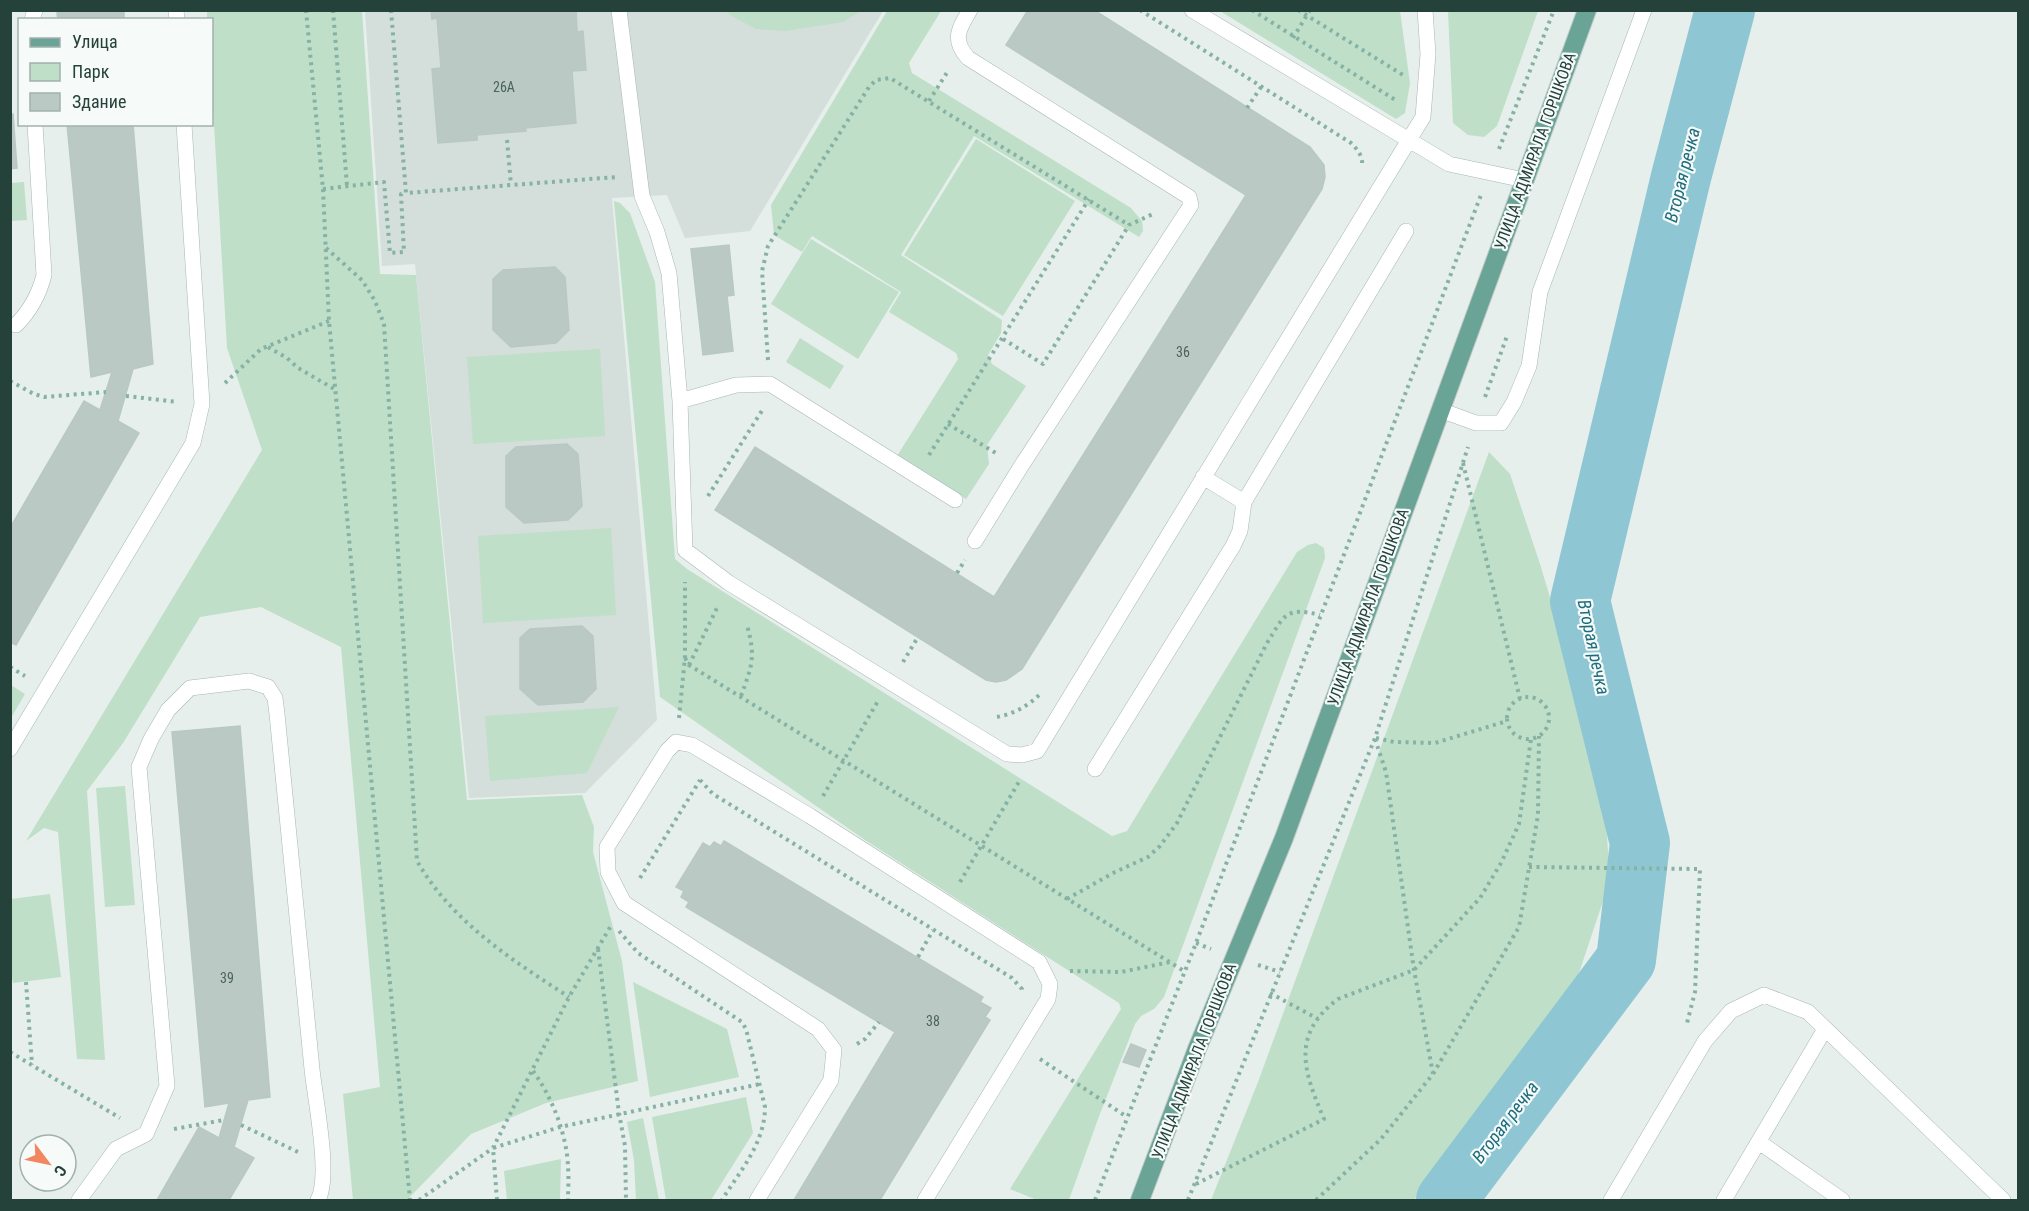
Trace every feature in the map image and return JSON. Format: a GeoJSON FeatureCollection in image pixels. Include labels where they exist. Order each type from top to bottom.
{"type":"FeatureCollection","features":[{"type":"Feature","properties":{"kind":"main road","name":"УЛИЦА АДМИРАЛА ГОРШКОВА"},"geometry":{"type":"LineString","coordinates":[[1140,1200],[1197,1049],[1284,838],[1587,10]]}},
{"type":"Feature","properties":{"kind":"lane"},"geometry":{"type":"LineString","coordinates":[[619,10],[638,175],[642,196],[657,232],[669,273],[680,401],[684,550],[729,583],[1007,754],[1022,755],[1037,751],[1423,117],[1428,54],[1425,10]]}},
{"type":"Feature","properties":{"kind":"lane"},"geometry":{"type":"LineString","coordinates":[[970,10],[960,26],[957,40],[961,50],[968,58],[1189,197],[1191,205],[975,541]]}},
{"type":"Feature","properties":{"kind":"lane"},"geometry":{"type":"LineString","coordinates":[[1192,10],[1449,164],[1524,180]]}},
{"type":"Feature","properties":{"kind":"lane"},"geometry":{"type":"LineString","coordinates":[[1440,410],[1476,423],[1501,423],[1514,402],[1529,366],[1540,292],[1644,10]]}},
{"type":"Feature","properties":{"kind":"lane"},"geometry":{"type":"LineString","coordinates":[[16,325],[27,314],[40,289],[44,275],[35,126]]}},
{"type":"Feature","properties":{"kind":"lane"},"geometry":{"type":"LineString","coordinates":[[10,749],[193,443],[199,424],[202,404],[184,126]]}},
{"type":"Feature","properties":{"kind":"lane"},"geometry":{"type":"LineString","coordinates":[[1095,769],[1233,546],[1240,531],[1244,502],[1406,231]]}},
{"type":"Feature","properties":{"kind":"lane"},"geometry":{"type":"LineString","coordinates":[[680,401],[736,385],[773,386],[955,500]]}},
{"type":"Feature","properties":{"kind":"lane"},"geometry":{"type":"LineString","coordinates":[[1203,477],[1244,502]]}},
{"type":"Feature","properties":{"kind":"lane"},"geometry":{"type":"LineString","coordinates":[[79,1200],[116,1149],[146,1134],[167,1086],[139,767],[151,739],[168,710],[190,687],[249,681],[268,687],[275,698],[278,714],[323,1165],[321,1195],[318,1200]]}},
{"type":"Feature","properties":{"kind":"lane"},"geometry":{"type":"LineString","coordinates":[[757,1200],[831,1080],[834,1050],[818,1029],[624,903],[608,872],[607,848],[666,751],[676,742],[692,746],[810,816],[1039,962],[1050,984],[1048,999],[925,1200]]}},
{"type":"Feature","properties":{"kind":"lane"},"geometry":{"type":"LineString","coordinates":[[1611,1200],[1705,1041],[1731,1011],[1764,994],[1808,1012],[2003,1200]]}},
{"type":"Feature","properties":{"kind":"lane"},"geometry":{"type":"LineString","coordinates":[[1724,1200],[1826,1029]]}},
{"type":"Feature","properties":{"kind":"lane"},"geometry":{"type":"LineString","coordinates":[[1759,1142],[1842,1200]]}},
{"type":"Feature","properties":{"kind":"path"},"geometry":{"type":"LineString","coordinates":[[306,10],[323,189],[329,321],[410,1200]]}},
{"type":"Feature","properties":{"kind":"path"},"geometry":{"type":"LineString","coordinates":[[333,10],[347,186]]}},
{"type":"Feature","properties":{"kind":"path"},"geometry":{"type":"LineString","coordinates":[[391,10],[406,193]]}},
{"type":"Feature","properties":{"kind":"path"},"geometry":{"type":"LineString","coordinates":[[1140,10],[1351,143],[1363,162],[1360,172]]}},
{"type":"Feature","properties":{"kind":"path"},"geometry":{"type":"LineString","coordinates":[[1252,10],[1423,117]]}},
{"type":"Feature","properties":{"kind":"path"},"geometry":{"type":"LineString","coordinates":[[1298,10],[1426,90]]}},
{"type":"Feature","properties":{"kind":"path"},"geometry":{"type":"LineString","coordinates":[[1095,1200],[1489,173],[1554,10]]}},
{"type":"Feature","properties":{"kind":"path"},"geometry":{"type":"LineString","coordinates":[[929,101],[961,50]]}},
{"type":"Feature","properties":{"kind":"path"},"geometry":{"type":"LineString","coordinates":[[707,498],[773,386],[762,271],[768,246],[869,87],[876,80],[890,78],[1129,225],[1043,364],[1003,339]]}},
{"type":"Feature","properties":{"kind":"path"},"geometry":{"type":"LineString","coordinates":[[507,140],[511,184]]}},
{"type":"Feature","properties":{"kind":"path"},"geometry":{"type":"LineString","coordinates":[[323,189],[384,182],[390,253],[404,252],[401,194],[638,175]]}},
{"type":"Feature","properties":{"kind":"path"},"geometry":{"type":"LineString","coordinates":[[937,442],[1089,199]]}},
{"type":"Feature","properties":{"kind":"path"},"geometry":{"type":"LineString","coordinates":[[326,248],[362,280],[375,301],[384,324],[417,861],[445,901],[496,948],[569,997]]}},
{"type":"Feature","properties":{"kind":"path"},"geometry":{"type":"LineString","coordinates":[[126,396],[202,404],[261,349],[329,321]]}},
{"type":"Feature","properties":{"kind":"path"},"geometry":{"type":"LineString","coordinates":[[1188,1200],[1375,738],[1476,423],[1508,333]]}},
{"type":"Feature","properties":{"kind":"path"},"geometry":{"type":"LineString","coordinates":[[268,347],[336,390]]}},
{"type":"Feature","properties":{"kind":"path"},"geometry":{"type":"LineString","coordinates":[[10,381],[34,394],[45,397],[106,392]]}},
{"type":"Feature","properties":{"kind":"path"},"geometry":{"type":"LineString","coordinates":[[176,410],[178,391]]}},
{"type":"Feature","properties":{"kind":"path"},"geometry":{"type":"LineString","coordinates":[[948,424],[993,452]]}},
{"type":"Feature","properties":{"kind":"path"},"geometry":{"type":"LineString","coordinates":[[1463,463],[1520,699]]}},
{"type":"Feature","properties":{"kind":"path"},"geometry":{"type":"LineString","coordinates":[[684,550],[685,657],[676,742],[680,756],[713,794],[1012,978],[1022,990],[1023,1000]]}},
{"type":"Feature","properties":{"kind":"path"},"geometry":{"type":"LineString","coordinates":[[689,665],[729,583]]}},
{"type":"Feature","properties":{"kind":"path"},"geometry":{"type":"LineString","coordinates":[[729,583],[744,610],[753,653],[752,664],[741,696]]}},
{"type":"Feature","properties":{"kind":"path"},"geometry":{"type":"LineString","coordinates":[[1067,898],[1148,857],[1160,846],[1177,823],[1267,643],[1282,619],[1287,614],[1298,611],[1320,615]]}},
{"type":"Feature","properties":{"kind":"path"},"geometry":{"type":"LineString","coordinates":[[685,657],[689,665],[1184,971]]}},
{"type":"Feature","properties":{"kind":"path"},"geometry":{"type":"LineString","coordinates":[[828,786],[890,683]]}},
{"type":"Feature","properties":{"kind":"path"},"geometry":{"type":"LineString","coordinates":[[993,718],[1015,711],[1034,701],[1042,691]]}},
{"type":"Feature","properties":{"kind":"path"},"geometry":{"type":"LineString","coordinates":[[1534,698],[1545,705],[1549,718],[1546,729],[1539,736],[1522,739],[1510,729],[1507,721],[1508,712],[1520,699],[1534,698]]}},
{"type":"Feature","properties":{"kind":"path"},"geometry":{"type":"LineString","coordinates":[[1375,738],[1394,742],[1435,743],[1507,721]]}},
{"type":"Feature","properties":{"kind":"path"},"geometry":{"type":"LineString","coordinates":[[1316,1200],[1381,1139],[1433,1074],[1519,927],[1538,815],[1539,736]]}},
{"type":"Feature","properties":{"kind":"path"},"geometry":{"type":"LineString","coordinates":[[1375,738],[1386,772],[1414,969],[1433,1074]]}},
{"type":"Feature","properties":{"kind":"path"},"geometry":{"type":"LineString","coordinates":[[1194,1184],[1324,1119],[1309,1083],[1305,1066],[1305,1049],[1318,1019],[1328,1006],[1338,999],[1414,969],[1480,898],[1502,863],[1519,824],[1531,739]]}},
{"type":"Feature","properties":{"kind":"path"},"geometry":{"type":"LineString","coordinates":[[624,903],[700,780]]}},
{"type":"Feature","properties":{"kind":"path"},"geometry":{"type":"LineString","coordinates":[[966,871],[1000,812]]}},
{"type":"Feature","properties":{"kind":"path"},"geometry":{"type":"LineString","coordinates":[[1530,867],[1700,869],[1695,992],[1686,1025]]}},
{"type":"Feature","properties":{"kind":"path"},"geometry":{"type":"LineString","coordinates":[[497,1200],[493,1148],[569,997],[613,922],[638,953],[742,1022],[746,1029],[765,1107],[764,1128],[760,1139],[722,1200]]}},
{"type":"Feature","properties":{"kind":"path"},"geometry":{"type":"LineString","coordinates":[[918,957],[933,930]]}},
{"type":"Feature","properties":{"kind":"path"},"geometry":{"type":"LineString","coordinates":[[598,948],[625,1146],[626,1200]]}},
{"type":"Feature","properties":{"kind":"path"},"geometry":{"type":"LineString","coordinates":[[1046,976],[1069,971],[1121,972],[1171,962]]}},
{"type":"Feature","properties":{"kind":"path"},"geometry":{"type":"LineString","coordinates":[[26,982],[33,1065]]}},
{"type":"Feature","properties":{"kind":"path"},"geometry":{"type":"LineString","coordinates":[[1270,993],[1318,1019]]}},
{"type":"Feature","properties":{"kind":"path"},"geometry":{"type":"LineString","coordinates":[[1019,1045],[1127,1117]]}},
{"type":"Feature","properties":{"kind":"path"},"geometry":{"type":"LineString","coordinates":[[10,1052],[146,1134],[224,1120]]}},
{"type":"Feature","properties":{"kind":"path"},"geometry":{"type":"LineString","coordinates":[[533,1071],[543,1084],[560,1127],[568,1165],[568,1200]]}},
{"type":"Feature","properties":{"kind":"path"},"geometry":{"type":"LineString","coordinates":[[419,1200],[493,1148],[560,1127],[760,1084]]}},
{"type":"Feature","properties":{"kind":"path"},"geometry":{"type":"LineString","coordinates":[[241,1125],[323,1165]]}},
{"type":"Feature","properties":{"kind":"shaded area"},"geometry":{"type":"Polygon","coordinates":[[[365,11],[883,11],[750,231],[685,238],[667,195],[612,198],[657,720],[585,793],[469,798],[415,264],[382,266],[365,11]]]}},
{"type":"Feature","properties":{"kind":"green space"},"geometry":{"type":"Polygon","coordinates":[[[207,11],[362,11],[380,274],[416,275],[467,800],[582,795],[594,827],[593,852],[622,961],[638,1081],[546,1103],[471,1134],[407,1200],[353,1200],[343,1094],[380,1087],[341,647],[261,607],[200,617],[123,743],[87,791],[105,1060],[77,1059],[58,832],[44,828],[26,841],[262,450],[227,348],[213,107],[213,18],[207,18],[207,11]]]}},
{"type":"Feature","properties":{"kind":"green space"},"geometry":{"type":"Polygon","coordinates":[[[727,11],[861,11],[843,22],[785,31],[756,29],[730,15],[727,11]]]}},
{"type":"Feature","properties":{"kind":"green space"},"geometry":{"type":"Polygon","coordinates":[[[887,11],[941,11],[909,63],[912,73],[1131,208],[1142,221],[1143,231],[1139,237],[974,136],[901,255],[1002,320],[1001,333],[988,355],[992,364],[1026,386],[987,445],[989,464],[966,499],[897,456],[958,359],[956,353],[889,312],[901,292],[812,236],[802,252],[774,235],[771,205],[887,11]]]}},
{"type":"Feature","properties":{"kind":"green space"},"geometry":{"type":"Polygon","coordinates":[[[1220,11],[1400,11],[1410,83],[1405,113],[1396,119],[1220,11]]]}},
{"type":"Feature","properties":{"kind":"green space"},"geometry":{"type":"Polygon","coordinates":[[[1448,11],[1538,11],[1497,126],[1484,137],[1468,135],[1453,123],[1448,11]]]}},
{"type":"Feature","properties":{"kind":"green space"},"geometry":{"type":"Polygon","coordinates":[[[976,139],[1075,201],[1003,316],[904,255],[976,139]]]}},
{"type":"Feature","properties":{"kind":"green space"},"geometry":{"type":"Polygon","coordinates":[[[24,182],[27,220],[11,221],[11,183],[24,182]]]}},
{"type":"Feature","properties":{"kind":"green space"},"geometry":{"type":"Polygon","coordinates":[[[614,201],[620,203],[630,213],[655,282],[675,559],[687,569],[1112,836],[1127,831],[1297,552],[1316,543],[1324,548],[1325,558],[1164,997],[1154,1009],[1141,1016],[1135,1024],[1069,1200],[1037,1200],[1010,1189],[1121,1009],[1119,1003],[865,840],[660,697],[614,201]]]}},
{"type":"Feature","properties":{"kind":"green space"},"geometry":{"type":"Polygon","coordinates":[[[811,239],[899,292],[858,359],[771,304],[811,239]]]}},
{"type":"Feature","properties":{"kind":"green space"},"geometry":{"type":"Polygon","coordinates":[[[800,338],[844,366],[830,389],[786,362],[800,338]]]}},
{"type":"Feature","properties":{"kind":"green space"},"geometry":{"type":"Polygon","coordinates":[[[600,349],[605,436],[473,444],[467,357],[600,349]]]}},
{"type":"Feature","properties":{"kind":"green space"},"geometry":{"type":"Polygon","coordinates":[[[1489,452],[1510,474],[1540,564],[1582,704],[1605,809],[1610,880],[1576,982],[1537,1049],[1414,1200],[1211,1200],[1258,1082],[1489,452]]]}},
{"type":"Feature","properties":{"kind":"green space"},"geometry":{"type":"Polygon","coordinates":[[[611,528],[616,615],[483,623],[478,536],[611,528]]]}},
{"type":"Feature","properties":{"kind":"green space"},"geometry":{"type":"Polygon","coordinates":[[[11,685],[25,694],[11,718],[11,685]]]}},
{"type":"Feature","properties":{"kind":"green space"},"geometry":{"type":"Polygon","coordinates":[[[619,707],[587,773],[490,781],[485,716],[619,707]]]}},
{"type":"Feature","properties":{"kind":"green space"},"geometry":{"type":"Polygon","coordinates":[[[125,786],[135,905],[105,907],[96,788],[125,786]]]}},
{"type":"Feature","properties":{"kind":"green space"},"geometry":{"type":"Polygon","coordinates":[[[50,894],[61,977],[13,983],[10,965],[11,899],[50,894]]]}},
{"type":"Feature","properties":{"kind":"green space"},"geometry":{"type":"Polygon","coordinates":[[[633,982],[727,1029],[739,1077],[650,1097],[633,982]]]}},
{"type":"Feature","properties":{"kind":"green space"},"geometry":{"type":"Polygon","coordinates":[[[746,1097],[753,1133],[711,1200],[666,1200],[652,1117],[746,1097]]]}},
{"type":"Feature","properties":{"kind":"green space"},"geometry":{"type":"Polygon","coordinates":[[[643,1118],[659,1200],[636,1200],[634,1160],[627,1122],[643,1118]]]}},
{"type":"Feature","properties":{"kind":"green space"},"geometry":{"type":"Polygon","coordinates":[[[561,1159],[560,1200],[507,1200],[504,1171],[561,1159]]]}},
{"type":"Feature","properties":{"kind":"building"},"geometry":{"type":"Polygon","coordinates":[[[124,10],[124,18],[58,18],[57,13],[124,10]]]}},
{"type":"Feature","properties":{"kind":"building"},"geometry":{"type":"Polygon","coordinates":[[[431,10],[576,10],[577,32],[583,31],[586,70],[572,71],[576,123],[525,128],[526,131],[477,135],[477,140],[438,143],[432,69],[441,68],[437,18],[432,19],[431,10]]]}},
{"type":"Feature","properties":{"kind":"building"},"geometry":{"type":"Polygon","coordinates":[[[1028,10],[1094,10],[1310,147],[1324,165],[1325,177],[1322,189],[1022,669],[1006,680],[996,682],[986,680],[715,510],[755,447],[994,597],[1246,195],[1006,45],[1028,10]]]}},
{"type":"Feature","properties":{"kind":"building"},"geometry":{"type":"Polygon","coordinates":[[[10,114],[13,114],[17,168],[10,169],[10,114]]]}},
{"type":"Feature","properties":{"kind":"building"},"geometry":{"type":"Polygon","coordinates":[[[67,126],[133,126],[153,364],[133,369],[118,421],[139,433],[16,645],[10,642],[10,528],[84,401],[100,410],[112,372],[91,377],[67,126]]]}},
{"type":"Feature","properties":{"kind":"building"},"geometry":{"type":"Polygon","coordinates":[[[729,245],[734,295],[727,296],[733,351],[703,355],[691,249],[729,245]]]}},
{"type":"Feature","properties":{"kind":"building"},"geometry":{"type":"Polygon","coordinates":[[[555,267],[565,277],[569,330],[556,343],[511,347],[493,330],[493,279],[503,270],[555,267]]]}},
{"type":"Feature","properties":{"kind":"building"},"geometry":{"type":"Polygon","coordinates":[[[567,444],[578,454],[582,506],[568,520],[524,523],[506,507],[506,456],[516,447],[567,444]]]}},
{"type":"Feature","properties":{"kind":"building"},"geometry":{"type":"Polygon","coordinates":[[[582,626],[593,636],[596,689],[583,702],[538,705],[520,689],[520,638],[530,629],[582,626]]]}},
{"type":"Feature","properties":{"kind":"building"},"geometry":{"type":"Polygon","coordinates":[[[240,726],[270,1097],[248,1100],[234,1147],[254,1158],[229,1200],[157,1200],[199,1127],[219,1138],[229,1103],[205,1107],[172,732],[240,726]]]}},
{"type":"Feature","properties":{"kind":"building"},"geometry":{"type":"Polygon","coordinates":[[[724,841],[983,997],[980,1002],[991,1008],[985,1017],[990,1020],[880,1200],[794,1200],[895,1032],[686,907],[689,902],[681,897],[684,891],[676,887],[703,843],[710,847],[714,842],[721,846],[724,841]]]}},
{"type":"Feature","properties":{"kind":"building"},"geometry":{"type":"Polygon","coordinates":[[[1131,1044],[1146,1050],[1139,1067],[1123,1062],[1131,1044]]]}},
{"type":"Feature","properties":{"kind":"waterway","name":"Вторая речка"},"geometry":{"type":"LineString","coordinates":[[1446,1200],[1626,960],[1640,843],[1580,601],[1681,177],[1725,10]]}}]}
